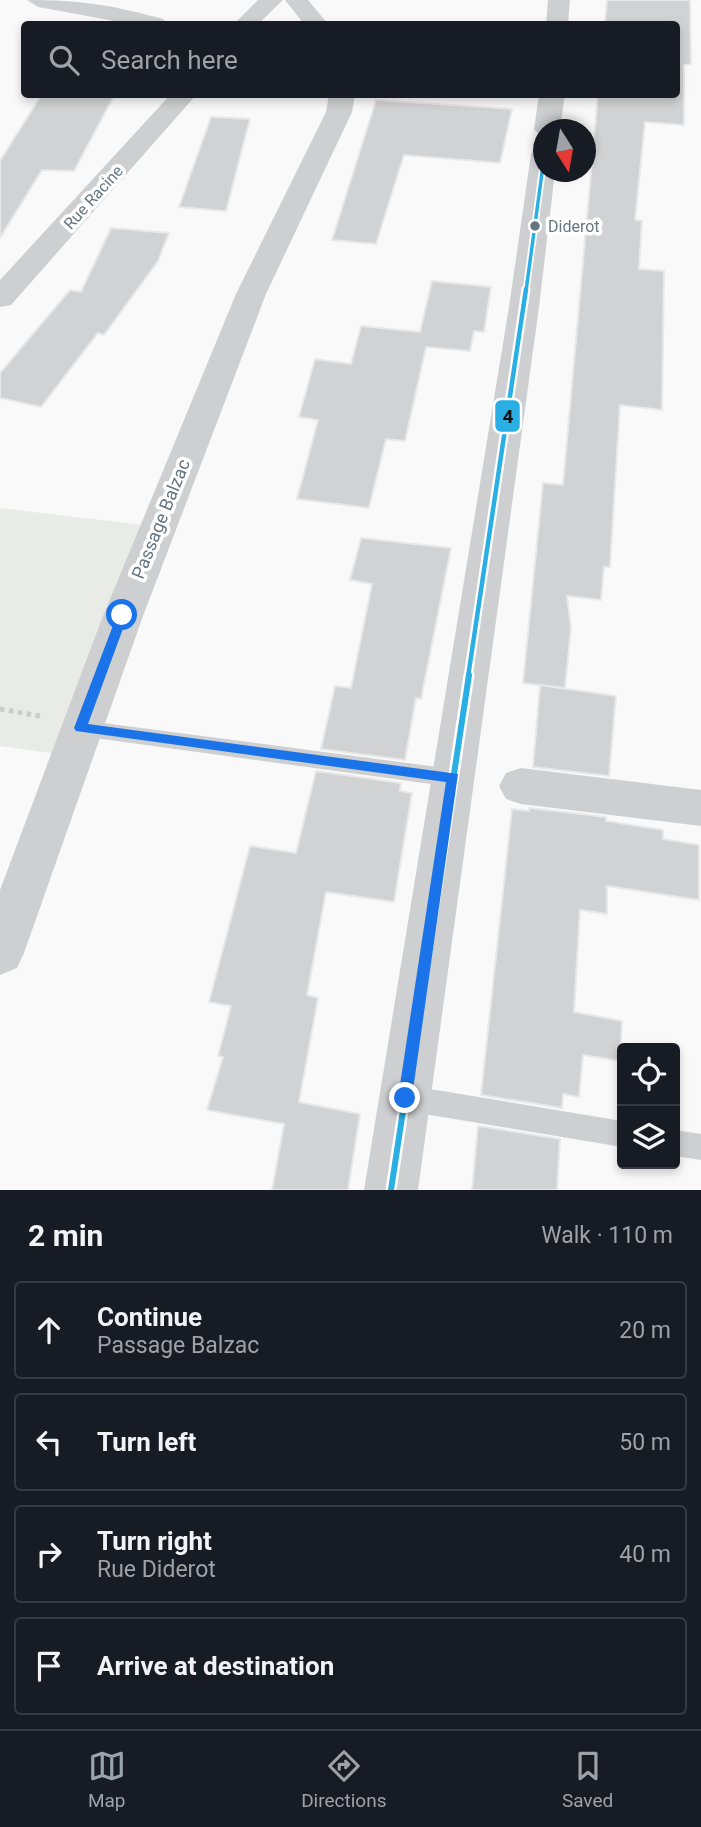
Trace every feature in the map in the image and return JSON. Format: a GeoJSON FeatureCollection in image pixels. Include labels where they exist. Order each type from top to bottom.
{"type":"FeatureCollection","features":[{"type":"Feature","properties":{"kind":"street"},"geometry":{"type":"LineString","coordinates":[[38,0],[113,12],[144,21]]}},
{"type":"Feature","properties":{"kind":"street"},"geometry":{"type":"LineString","coordinates":[[248,21],[272,0]]}},
{"type":"Feature","properties":{"kind":"street"},"geometry":{"type":"LineString","coordinates":[[296,0],[314,21]]}},
{"type":"Feature","properties":{"kind":"street"},"geometry":{"type":"LineString","coordinates":[[557,21],[559,0]]}},
{"type":"Feature","properties":{"kind":"street","name":"Rue Racine"},"geometry":{"type":"LineString","coordinates":[[0,298],[181,98]]}},
{"type":"Feature","properties":{"kind":"street","name":"Passage Balzac"},"geometry":{"type":"LineString","coordinates":[[0,953],[80,728],[251,294],[339,112],[341,98]]}},
{"type":"Feature","properties":{"kind":"street"},"geometry":{"type":"LineString","coordinates":[[549,119],[551,98]]}},
{"type":"Feature","properties":{"kind":"street"},"geometry":{"type":"LineString","coordinates":[[391,1190],[522,320],[540,182]]}},
{"type":"Feature","properties":{"kind":"street"},"geometry":{"type":"LineString","coordinates":[[521,786],[701,808]]}},
{"type":"Feature","properties":{"kind":"lane"},"geometry":{"type":"LineString","coordinates":[[80,728],[453,778]]}},
{"type":"Feature","properties":{"kind":"lane"},"geometry":{"type":"LineString","coordinates":[[405,1098],[617,1133]]}},
{"type":"Feature","properties":{"kind":"lane"},"geometry":{"type":"LineString","coordinates":[[680,1144],[701,1147]]}},
{"type":"Feature","properties":{"kind":"shaded area"},"geometry":{"type":"Polygon","coordinates":[[[0,508],[151,526],[64,755],[0,746],[0,508]]]}},
{"type":"Feature","properties":{"kind":"building"},"geometry":{"type":"Polygon","coordinates":[[[607,0],[690,0],[691,64],[684,65],[684,125],[645,122],[635,220],[642,221],[639,269],[664,271],[662,410],[620,405],[610,567],[604,567],[601,600],[567,596],[571,628],[565,688],[523,683],[543,483],[563,485],[590,182],[596,182],[598,98],[680,98],[680,21],[605,21],[607,0]]]}},
{"type":"Feature","properties":{"kind":"building"},"geometry":{"type":"Polygon","coordinates":[[[39,98],[113,98],[74,171],[42,170],[0,238],[0,161],[39,98]]]}},
{"type":"Feature","properties":{"kind":"building"},"geometry":{"type":"Polygon","coordinates":[[[376,100],[512,109],[500,163],[404,155],[376,244],[332,240],[376,100]]]}},
{"type":"Feature","properties":{"kind":"building"},"geometry":{"type":"Polygon","coordinates":[[[211,117],[250,119],[226,211],[179,207],[211,117]]]}},
{"type":"Feature","properties":{"kind":"building"},"geometry":{"type":"Polygon","coordinates":[[[111,228],[169,233],[158,261],[104,335],[98,333],[41,407],[0,398],[0,373],[70,290],[81,292],[111,228]]]}},
{"type":"Feature","properties":{"kind":"building"},"geometry":{"type":"Polygon","coordinates":[[[432,281],[491,287],[484,332],[474,331],[470,351],[426,347],[405,441],[386,439],[369,508],[297,499],[318,420],[299,417],[315,359],[351,364],[361,326],[420,332],[432,281]]]}},
{"type":"Feature","properties":{"kind":"building"},"geometry":{"type":"Polygon","coordinates":[[[361,538],[451,548],[421,699],[416,698],[405,760],[321,749],[335,686],[351,688],[372,584],[350,580],[361,538]]]}},
{"type":"Feature","properties":{"kind":"building"},"geometry":{"type":"Polygon","coordinates":[[[540,685],[616,696],[609,776],[533,767],[540,685]]]}},
{"type":"Feature","properties":{"kind":"building"},"geometry":{"type":"Polygon","coordinates":[[[316,771],[401,783],[400,791],[412,793],[394,902],[326,892],[307,995],[318,998],[299,1102],[360,1114],[348,1190],[272,1190],[284,1124],[207,1110],[223,1057],[218,1056],[231,1006],[209,1002],[250,846],[296,853],[316,771]]]}},
{"type":"Feature","properties":{"kind":"building"},"geometry":{"type":"Polygon","coordinates":[[[529,808],[606,817],[606,821],[663,830],[663,839],[699,845],[699,900],[607,886],[607,914],[580,910],[574,1012],[622,1021],[621,1043],[617,1043],[617,1061],[583,1055],[579,1097],[563,1094],[562,1108],[481,1095],[512,809],[529,811],[529,808]]]}},
{"type":"Feature","properties":{"kind":"building"},"geometry":{"type":"Polygon","coordinates":[[[478,1126],[560,1139],[557,1190],[472,1190],[478,1126]]]}},
{"type":"Feature","properties":{"kind":"transit line","name":"4"},"geometry":{"type":"LineString","coordinates":[[391,1190],[541,182]]}},
{"type":"Feature","properties":{"kind":"place","name":"Diderot"},"geometry":{"type":"Point","coordinates":[535,226]}},
{"type":"Feature","properties":{"kind":"route"},"geometry":{"type":"LineString","coordinates":[[122,615],[80,728],[453,778],[405,1098]]}}]}
